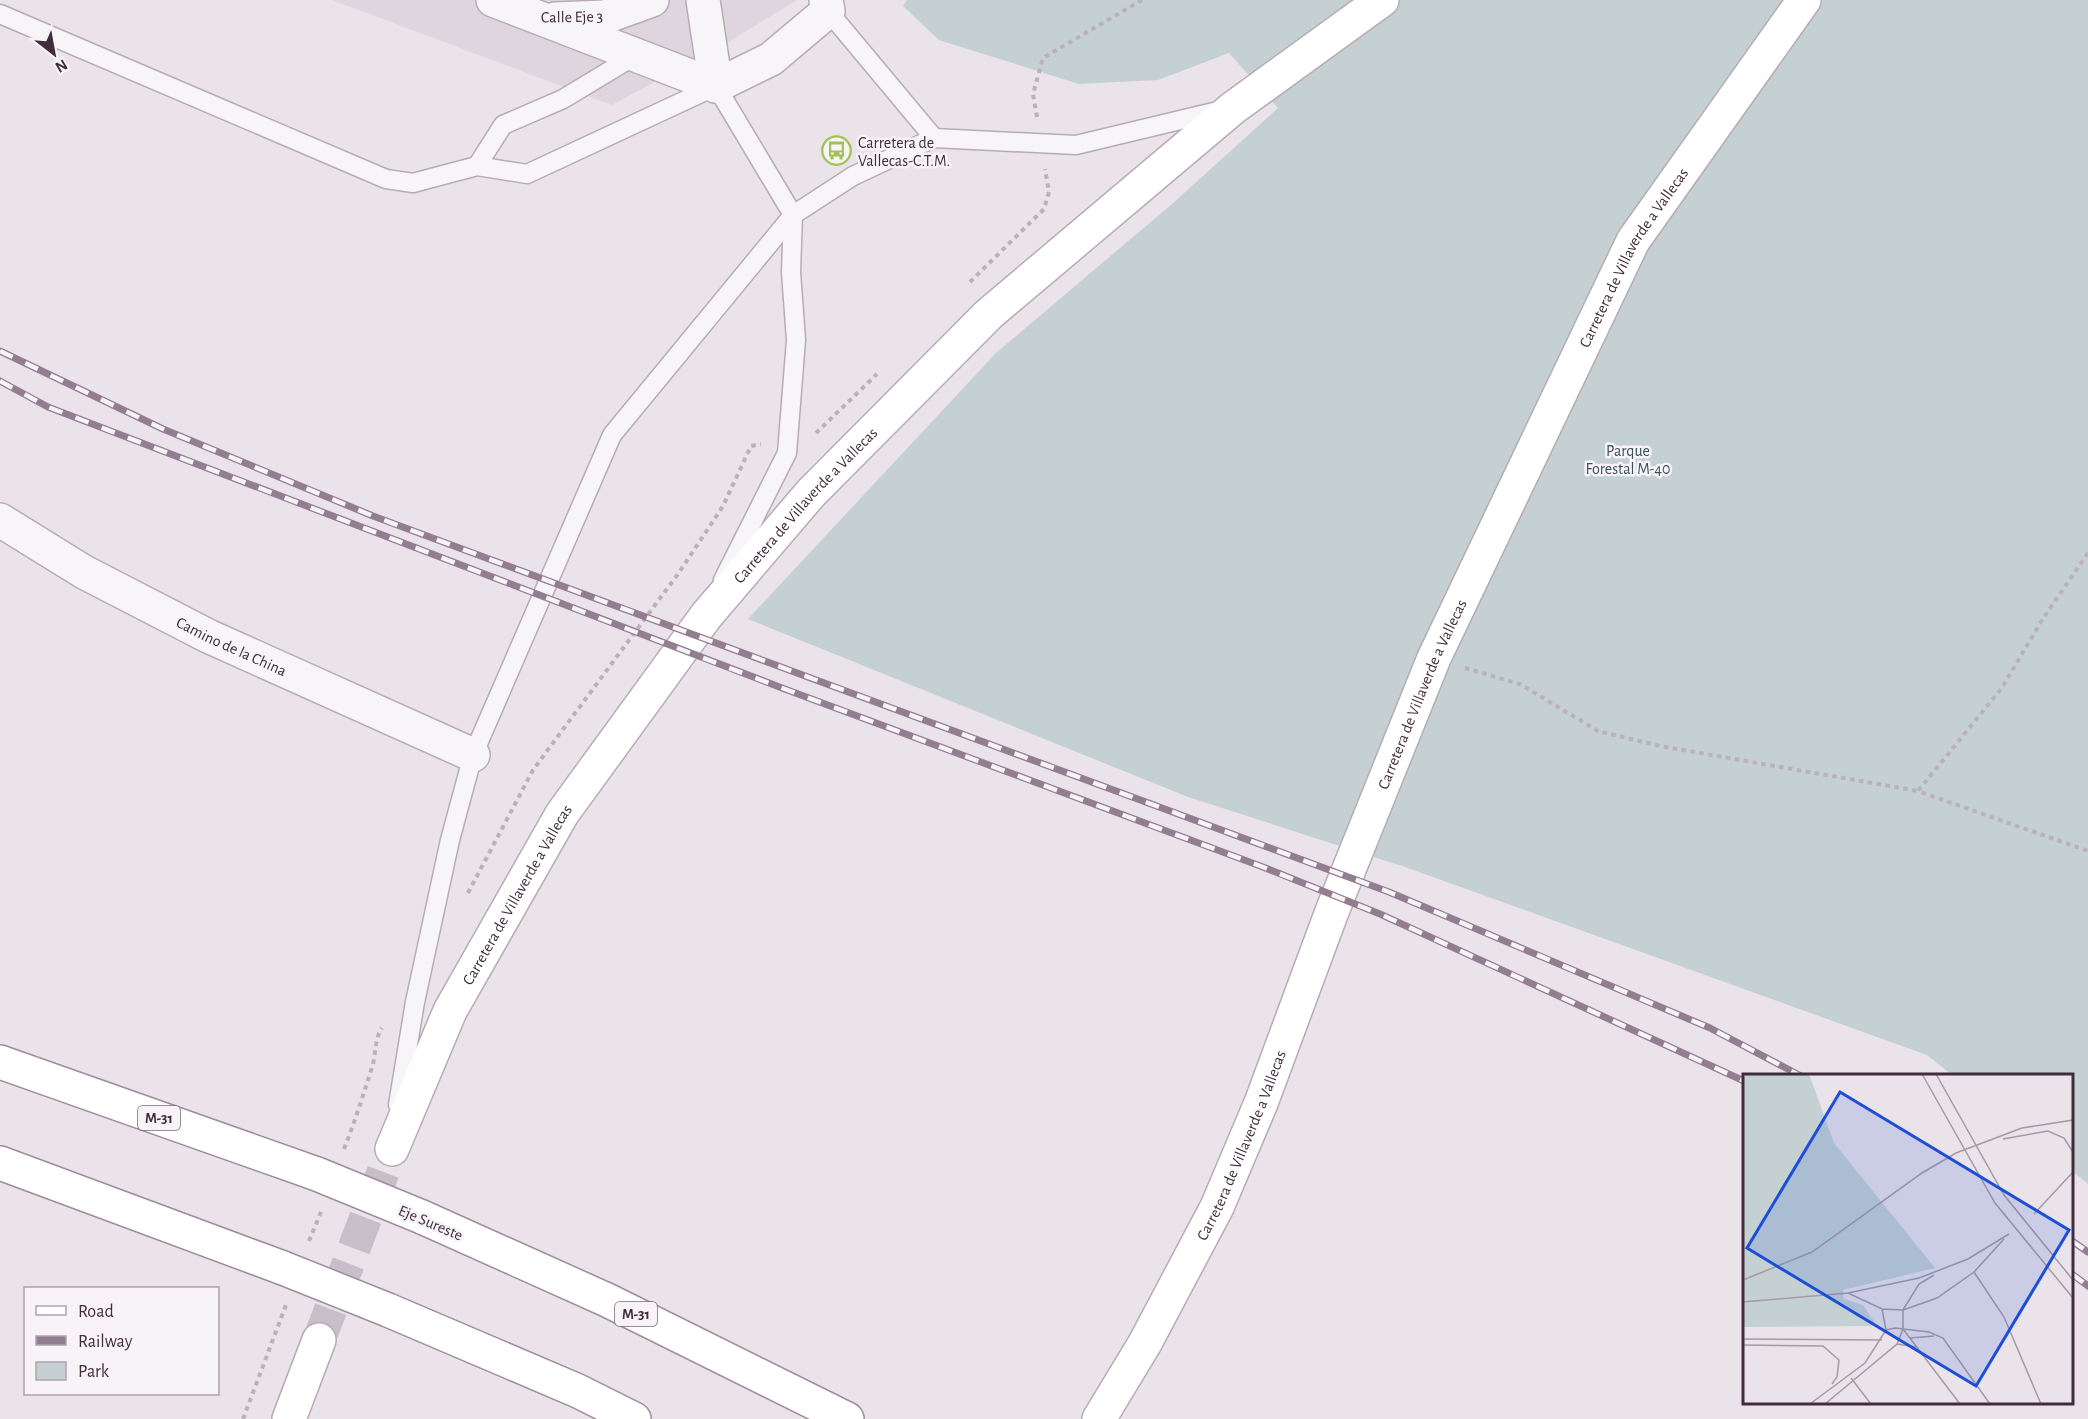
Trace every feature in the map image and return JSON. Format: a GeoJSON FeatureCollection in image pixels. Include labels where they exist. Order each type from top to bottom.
{"type":"FeatureCollection","features":[{"type":"Feature","properties":{"kind":"main road","name":"Carretera de Villaverde a Vallecas"},"geometry":{"type":"LineString","coordinates":[[392,1149],[450,1011],[562,814],[706,616],[811,493],[989,314],[1233,108],[1382,0]]}},
{"type":"Feature","properties":{"kind":"main road","name":"Carretera de Villaverde a Vallecas"},"geometry":{"type":"LineString","coordinates":[[1099,1419],[1145,1343],[1217,1208],[1261,1104],[1331,914],[1434,658],[1634,241],[1804,0]]}},
{"type":"Feature","properties":{"kind":"main road","name":"Eje Sureste"},"geometry":{"type":"LineString","coordinates":[[0,1062],[317,1174],[422,1217],[607,1300],[847,1419]]}},
{"type":"Feature","properties":{"kind":"main road"},"geometry":{"type":"LineString","coordinates":[[0,1163],[293,1272],[388,1310],[578,1391],[634,1419]]}},
{"type":"Feature","properties":{"kind":"main road"},"geometry":{"type":"LineString","coordinates":[[291,1419],[319,1340]]}},
{"type":"Feature","properties":{"kind":"street","name":"Calle Eje 3"},"geometry":{"type":"LineString","coordinates":[[493,0],[542,19],[605,17],[652,0]]}},
{"type":"Feature","properties":{"kind":"street"},"geometry":{"type":"LineString","coordinates":[[703,0],[716,86]]}},
{"type":"Feature","properties":{"kind":"street"},"geometry":{"type":"LineString","coordinates":[[542,19],[716,86],[771,59],[827,5]]}},
{"type":"Feature","properties":{"kind":"street","name":"Camino de la China"},"geometry":{"type":"LineString","coordinates":[[0,520],[84,572],[208,636],[473,755]]}},
{"type":"Feature","properties":{"kind":"lane"},"geometry":{"type":"LineString","coordinates":[[827,5],[934,138]]}},
{"type":"Feature","properties":{"kind":"lane"},"geometry":{"type":"LineString","coordinates":[[0,14],[386,179],[413,183],[477,166],[527,174],[716,86],[793,215],[791,272],[796,340],[787,453],[706,616]]}},
{"type":"Feature","properties":{"kind":"lane"},"geometry":{"type":"LineString","coordinates":[[477,166],[503,125],[563,99],[636,55]]}},
{"type":"Feature","properties":{"kind":"lane"},"geometry":{"type":"LineString","coordinates":[[392,1149],[415,1002],[450,840],[473,755],[612,435],[793,215],[853,176],[934,138],[1076,145],[1233,108]]}},
{"type":"Feature","properties":{"kind":"path"},"geometry":{"type":"LineString","coordinates":[[1033,94],[1043,58],[1142,0]]}},
{"type":"Feature","properties":{"kind":"path"},"geometry":{"type":"LineString","coordinates":[[463,902],[533,770],[691,554],[723,506],[751,446],[767,443]]}},
{"type":"Feature","properties":{"kind":"path"},"geometry":{"type":"LineString","coordinates":[[1918,791],[2001,688],[2044,617],[2088,554]]}},
{"type":"Feature","properties":{"kind":"path"},"geometry":{"type":"LineString","coordinates":[[1505,681],[1520,684],[1598,731],[1660,746],[1918,791],[2088,850]]}},
{"type":"Feature","properties":{"kind":"path"},"geometry":{"type":"LineString","coordinates":[[344,1150],[361,1105],[376,1052],[377,1035]]}},
{"type":"Feature","properties":{"kind":"path"},"geometry":{"type":"LineString","coordinates":[[243,1419],[293,1272],[323,1206]]}},
{"type":"Feature","properties":{"kind":"shaded area"},"geometry":{"type":"Polygon","coordinates":[[[332,0],[797,0],[730,41],[612,105],[332,0]]]}},
{"type":"Feature","properties":{"kind":"green space","name":"Parque Forestal M-40"},"geometry":{"type":"Polygon","coordinates":[[[907,0],[2088,0],[2088,1184],[2073,1172],[2073,1074],[1951,1074],[1927,1055],[1405,867],[1188,797],[748,619],[996,353],[1172,204],[1278,108],[1229,53],[1158,80],[1079,84],[939,40],[903,6],[907,0]]]}},
{"type":"Feature","properties":{"kind":"tunnel"},"geometry":{"type":"LineString","coordinates":[[319,1340],[392,1149]]}},
{"type":"Feature","properties":{"kind":"railway"},"geometry":{"type":"LineString","coordinates":[[0,351],[163,429],[373,516],[1389,892],[1710,1028],[1797,1074]]}},
{"type":"Feature","properties":{"kind":"railway"},"geometry":{"type":"LineString","coordinates":[[0,381],[48,407],[782,688],[1263,867],[1380,914],[1743,1081]]}},
{"type":"Feature","properties":{"kind":"railway"},"geometry":{"type":"LineString","coordinates":[[2073,1242],[2088,1252]]}},
{"type":"Feature","properties":{"kind":"railway"},"geometry":{"type":"LineString","coordinates":[[2073,1275],[2088,1286]]}},
{"type":"Feature","properties":{"kind":"place","name":"Carretera de Vallecas-C.T.M."},"geometry":{"type":"Point","coordinates":[837,151]}}]}
